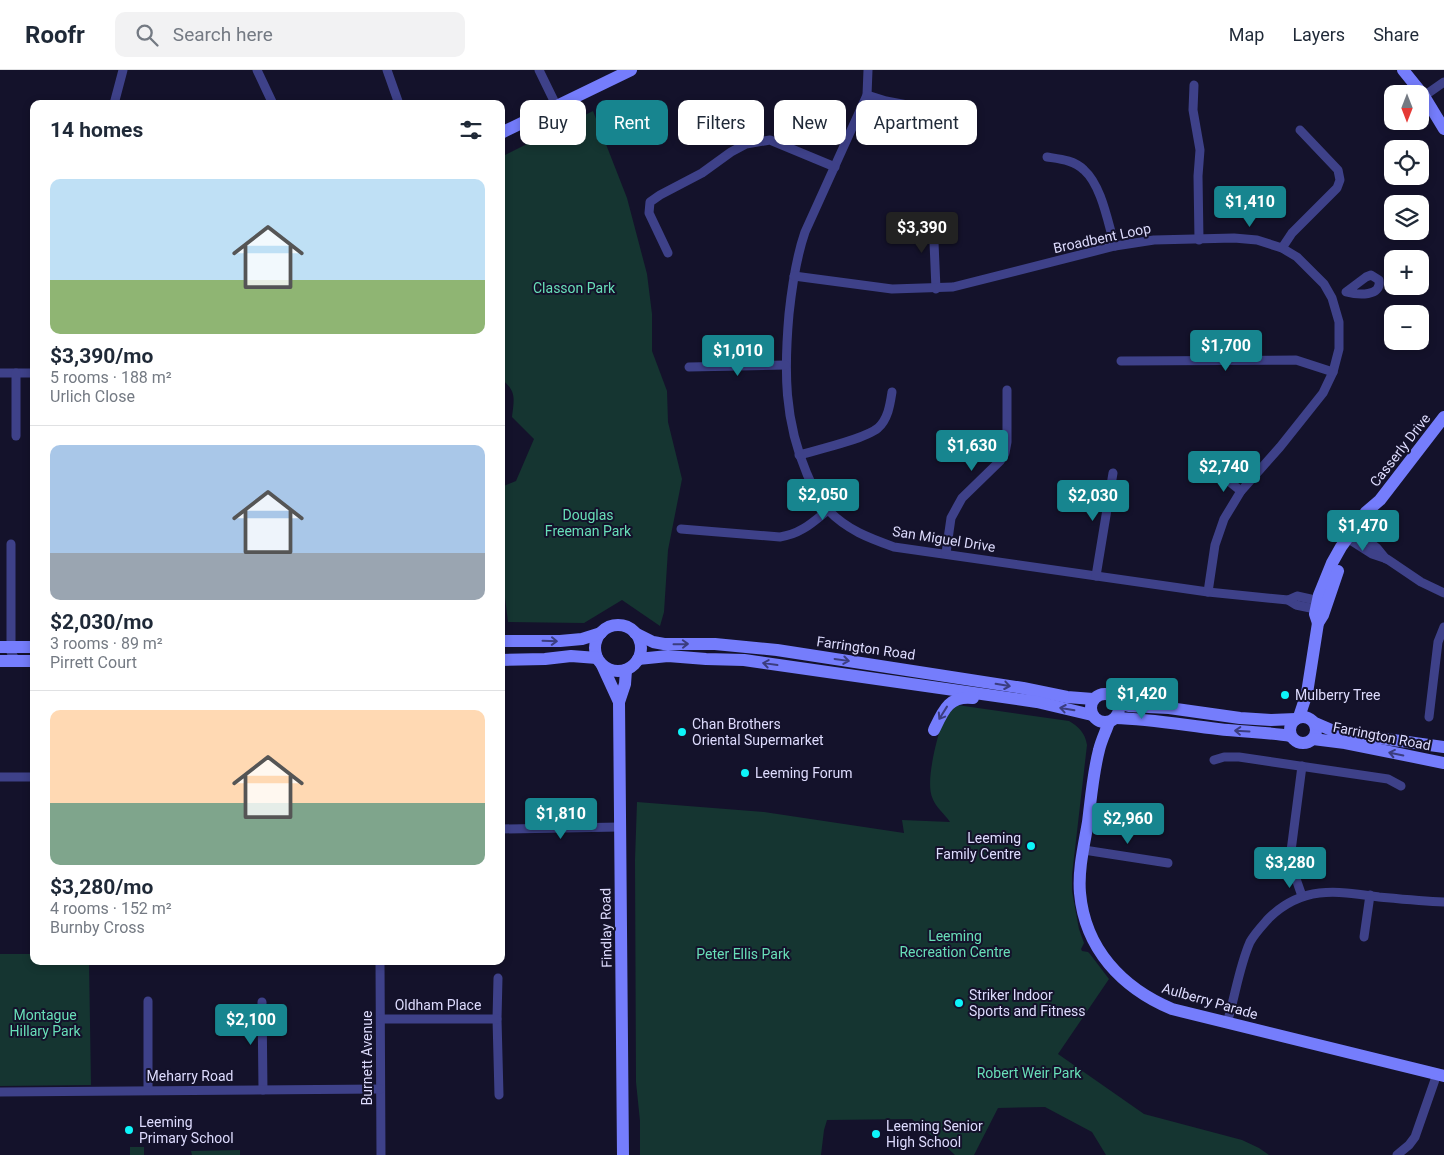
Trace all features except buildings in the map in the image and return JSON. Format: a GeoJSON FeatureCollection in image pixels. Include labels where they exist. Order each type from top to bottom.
{"type":"FeatureCollection","features":[{"type":"Feature","properties":{"kind":"main road"},"geometry":{"type":"LineString","coordinates":[[567,100],[631,70]]}},
{"type":"Feature","properties":{"kind":"main road"},"geometry":{"type":"LineString","coordinates":[[1403,70],[1415,85]]}},
{"type":"Feature","properties":{"kind":"main road"},"geometry":{"type":"LineString","coordinates":[[1429,104],[1444,128]]}},
{"type":"Feature","properties":{"kind":"main road"},"geometry":{"type":"LineString","coordinates":[[505,131],[520,123]]}},
{"type":"Feature","properties":{"kind":"main road","name":"Casserly Drive"},"geometry":{"type":"LineString","coordinates":[[1305,720],[1307,693],[1318,623],[1315,614],[1321,606],[1332,563],[1353,536],[1366,512],[1380,500],[1444,417]]}},
{"type":"Feature","properties":{"kind":"main road"},"geometry":{"type":"LineString","coordinates":[[505,641],[582,639],[601,633],[607,628],[621,626],[635,633],[640,646],[638,659],[626,670],[613,671],[600,662],[571,656],[505,660]]}},
{"type":"Feature","properties":{"kind":"main road"},"geometry":{"type":"LineString","coordinates":[[600,662],[595,645],[601,633]]}},
{"type":"Feature","properties":{"kind":"main road","name":"Farrington Road"},"geometry":{"type":"LineString","coordinates":[[635,633],[654,642],[664,644],[715,644],[777,650],[1023,688],[1067,697],[1093,699]]}},
{"type":"Feature","properties":{"kind":"main road"},"geometry":{"type":"LineString","coordinates":[[6,648],[30,647]]}},
{"type":"Feature","properties":{"kind":"main road","name":"Farrington Road"},"geometry":{"type":"LineString","coordinates":[[638,659],[668,656],[744,660],[1037,702],[1094,717]]}},
{"type":"Feature","properties":{"kind":"main road"},"geometry":{"type":"LineString","coordinates":[[0,661],[30,661]]}},
{"type":"Feature","properties":{"kind":"main road","name":"Findlay Road"},"geometry":{"type":"LineString","coordinates":[[600,662],[619,702]]}},
{"type":"Feature","properties":{"kind":"main road","name":"Findlay Road"},"geometry":{"type":"LineString","coordinates":[[623,1155],[619,702],[625,684],[626,670]]}},
{"type":"Feature","properties":{"kind":"main road"},"geometry":{"type":"LineString","coordinates":[[1112,720],[1119,711],[1118,703],[1113,696],[1105,694],[1096,696],[1090,707],[1094,717],[1102,722],[1112,720],[1152,720],[1218,729],[1270,732],[1291,736],[1301,744],[1306,744],[1314,739],[1317,732],[1305,720],[1290,728],[1291,736]]}},
{"type":"Feature","properties":{"kind":"main road"},"geometry":{"type":"LineString","coordinates":[[934,730],[943,710],[956,699],[967,698],[1022,705],[1037,702]]}},
{"type":"Feature","properties":{"kind":"main road","name":"Farrington Road"},"geometry":{"type":"LineString","coordinates":[[1118,703],[1130,706],[1169,708],[1240,718],[1305,720],[1336,732],[1444,747]]}},
{"type":"Feature","properties":{"kind":"main road","name":"Aulberry Parade"},"geometry":{"type":"LineString","coordinates":[[1094,717],[1099,750]]}},
{"type":"Feature","properties":{"kind":"main road","name":"Aulberry Parade"},"geometry":{"type":"LineString","coordinates":[[1112,720],[1099,750],[1080,885],[1082,906],[1096,944],[1114,970],[1130,986],[1172,1009],[1440,1075]]}},
{"type":"Feature","properties":{"kind":"main road","name":"Farrington Road"},"geometry":{"type":"LineString","coordinates":[[1314,739],[1345,743],[1444,763]]}},
{"type":"Feature","properties":{"kind":"street"},"geometry":{"type":"LineString","coordinates":[[115,100],[123,70]]}},
{"type":"Feature","properties":{"kind":"street"},"geometry":{"type":"LineString","coordinates":[[257,70],[271,100]]}},
{"type":"Feature","properties":{"kind":"street"},"geometry":{"type":"LineString","coordinates":[[387,70],[398,100]]}},
{"type":"Feature","properties":{"kind":"street"},"geometry":{"type":"LineString","coordinates":[[539,70],[554,100]]}},
{"type":"Feature","properties":{"kind":"street","name":"San Miguel Drive"},"geometry":{"type":"LineString","coordinates":[[868,70],[867,95],[799,248],[790,299],[785,365],[787,402],[799,455],[816,494],[828,510],[849,528],[869,539],[894,547],[1208,592],[1288,600],[1296,605],[1321,606]]}},
{"type":"Feature","properties":{"kind":"street"},"geometry":{"type":"LineString","coordinates":[[1429,92],[1444,82]]}},
{"type":"Feature","properties":{"kind":"street"},"geometry":{"type":"LineString","coordinates":[[1194,85],[1193,110],[1200,150],[1198,176],[1199,240]]}},
{"type":"Feature","properties":{"kind":"street"},"geometry":{"type":"LineString","coordinates":[[867,95],[883,100]]}},
{"type":"Feature","properties":{"kind":"street"},"geometry":{"type":"LineString","coordinates":[[1282,248],[1292,233],[1337,188],[1340,180],[1338,170],[1300,130]]}},
{"type":"Feature","properties":{"kind":"street"},"geometry":{"type":"LineString","coordinates":[[668,253],[650,213],[650,202],[702,173],[746,144],[770,140],[834,167]]}},
{"type":"Feature","properties":{"kind":"street"},"geometry":{"type":"LineString","coordinates":[[1047,157],[1065,160],[1074,164],[1084,169],[1091,178],[1098,192],[1114,246]]}},
{"type":"Feature","properties":{"kind":"street"},"geometry":{"type":"LineString","coordinates":[[936,221],[934,250],[936,288]]}},
{"type":"Feature","properties":{"kind":"street","name":"Broadbent Loop"},"geometry":{"type":"LineString","coordinates":[[794,276],[892,289],[953,287],[1114,246],[1154,240],[1234,238],[1256,240],[1282,248],[1297,257],[1324,284],[1332,298],[1339,322],[1340,349],[1333,372],[1323,393],[1233,503],[1219,532],[1208,592]]}},
{"type":"Feature","properties":{"kind":"street"},"geometry":{"type":"LineString","coordinates":[[1332,298],[1346,292]]}},
{"type":"Feature","properties":{"kind":"street"},"geometry":{"type":"LineString","coordinates":[[1121,361],[1296,360],[1333,372]]}},
{"type":"Feature","properties":{"kind":"street"},"geometry":{"type":"LineString","coordinates":[[689,367],[785,365]]}},
{"type":"Feature","properties":{"kind":"street"},"geometry":{"type":"LineString","coordinates":[[0,373],[30,372]]}},
{"type":"Feature","properties":{"kind":"street"},"geometry":{"type":"LineString","coordinates":[[16,373],[16,436]]}},
{"type":"Feature","properties":{"kind":"street"},"geometry":{"type":"LineString","coordinates":[[946,554],[951,518],[956,507],[962,498],[1000,461],[1005,453],[1007,442],[1007,390]]}},
{"type":"Feature","properties":{"kind":"street"},"geometry":{"type":"LineString","coordinates":[[799,455],[865,435],[878,428],[888,414],[892,392]]}},
{"type":"Feature","properties":{"kind":"street"},"geometry":{"type":"LineString","coordinates":[[1096,576],[1113,473]]}},
{"type":"Feature","properties":{"kind":"street"},"geometry":{"type":"LineString","coordinates":[[1221,476],[1241,491]]}},
{"type":"Feature","properties":{"kind":"street"},"geometry":{"type":"LineString","coordinates":[[681,529],[780,537],[790,536],[800,532],[828,510]]}},
{"type":"Feature","properties":{"kind":"street"},"geometry":{"type":"LineString","coordinates":[[1353,536],[1378,548],[1387,559],[1421,582],[1444,593]]}},
{"type":"Feature","properties":{"kind":"street"},"geometry":{"type":"LineString","coordinates":[[11,544],[6,648],[16,661]]}},
{"type":"Feature","properties":{"kind":"street"},"geometry":{"type":"LineString","coordinates":[[1429,716],[1438,642],[1444,627]]}},
{"type":"Feature","properties":{"kind":"street"},"geometry":{"type":"LineString","coordinates":[[1214,760],[1224,757],[1239,757],[1388,779],[1402,786]]}},
{"type":"Feature","properties":{"kind":"street"},"geometry":{"type":"LineString","coordinates":[[1302,766],[1291,851],[1295,876],[1302,896]]}},
{"type":"Feature","properties":{"kind":"street"},"geometry":{"type":"LineString","coordinates":[[0,777],[30,777]]}},
{"type":"Feature","properties":{"kind":"street"},"geometry":{"type":"LineString","coordinates":[[505,829],[620,828]]}},
{"type":"Feature","properties":{"kind":"street"},"geometry":{"type":"LineString","coordinates":[[1084,850],[1168,863]]}},
{"type":"Feature","properties":{"kind":"street"},"geometry":{"type":"LineString","coordinates":[[1227,1023],[1251,941],[1257,931],[1273,915],[1302,896],[1329,891],[1343,891],[1413,901],[1444,902]]}},
{"type":"Feature","properties":{"kind":"street"},"geometry":{"type":"LineString","coordinates":[[1364,937],[1370,895]]}},
{"type":"Feature","properties":{"kind":"street","name":"Burnett Avenue"},"geometry":{"type":"LineString","coordinates":[[380,965],[381,1155]]}},
{"type":"Feature","properties":{"kind":"street","name":"Oldham Place"},"geometry":{"type":"LineString","coordinates":[[498,978],[496,1019],[499,1095]]}},
{"type":"Feature","properties":{"kind":"street"},"geometry":{"type":"LineString","coordinates":[[148,1001],[148,1090]]}},
{"type":"Feature","properties":{"kind":"street"},"geometry":{"type":"LineString","coordinates":[[262,1002],[264,1090]]}},
{"type":"Feature","properties":{"kind":"street","name":"Oldham Place"},"geometry":{"type":"LineString","coordinates":[[380,1019],[496,1019]]}},
{"type":"Feature","properties":{"kind":"street"},"geometry":{"type":"LineString","coordinates":[[1397,1155],[1415,1137],[1440,1075]]}},
{"type":"Feature","properties":{"kind":"street","name":"Meharry Road"},"geometry":{"type":"LineString","coordinates":[[0,1092],[380,1089]]}},
{"type":"Feature","properties":{"kind":"green space"},"geometry":{"type":"Polygon","coordinates":[[[593,111],[596,119],[596,145],[606,145],[627,198],[647,274],[652,314],[652,351],[667,391],[668,422],[682,479],[668,550],[664,612],[660,626],[622,600],[584,623],[508,622],[505,598],[505,485],[516,481],[534,439],[512,417],[514,400],[510,387],[505,382],[505,155],[525,145],[586,145],[586,114],[593,111]]]}},
{"type":"Feature","properties":{"kind":"green space"},"geometry":{"type":"Polygon","coordinates":[[[957,705],[1069,721],[1085,737],[1087,745],[1072,875],[1072,891],[1079,929],[1084,943],[1081,949],[1090,954],[1109,979],[1058,1054],[1144,1114],[1242,1140],[1269,1155],[1106,1155],[1092,1132],[1045,1107],[998,1108],[974,1155],[955,1155],[912,1119],[827,1120],[821,1155],[640,1155],[640,1121],[636,1082],[635,860],[637,802],[764,812],[904,833],[902,820],[950,822],[933,801],[930,779],[939,731],[945,713],[957,705]]]}},
{"type":"Feature","properties":{"kind":"green space","name":"Montague Hillary Park"},"geometry":{"type":"Polygon","coordinates":[[[0,954],[30,954],[30,965],[89,965],[91,1085],[0,1086],[0,954]]]}},
{"type":"Feature","properties":{"kind":"green space"},"geometry":{"type":"Polygon","coordinates":[[[130,1147],[144,1147],[144,1155],[130,1155],[130,1147]]]}},
{"type":"Feature","properties":{"kind":"green space"},"geometry":{"type":"Polygon","coordinates":[[[240,1150],[240,1155],[192,1155],[191,1151],[240,1150]]]}},
{"type":"Feature","properties":{"kind":"place","name":"Mulberry Tree"},"geometry":{"type":"Point","coordinates":[1285,695]}},
{"type":"Feature","properties":{"kind":"place","name":"Chan Brothers Oriental Supermarket"},"geometry":{"type":"Point","coordinates":[682,732]}},
{"type":"Feature","properties":{"kind":"place","name":"Leeming Forum"},"geometry":{"type":"Point","coordinates":[745,773]}},
{"type":"Feature","properties":{"kind":"place","name":"Leeming Family Centre"},"geometry":{"type":"Point","coordinates":[1031,846]}},
{"type":"Feature","properties":{"kind":"place","name":"Striker Indoor Sports and Fitness"},"geometry":{"type":"Point","coordinates":[959,1003]}},
{"type":"Feature","properties":{"kind":"place","name":"Leeming Primary School"},"geometry":{"type":"Point","coordinates":[129,1130]}},
{"type":"Feature","properties":{"kind":"place","name":"Leeming Senior High School"},"geometry":{"type":"Point","coordinates":[876,1134]}},
{"type":"Feature","properties":{"kind":"park label","name":"Classon Park"},"geometry":{"type":"Point","coordinates":[574,288]}},
{"type":"Feature","properties":{"kind":"park label","name":"Douglas Freeman Park"},"geometry":{"type":"Point","coordinates":[588,524]}},
{"type":"Feature","properties":{"kind":"park label","name":"Leeming Recreation Centre"},"geometry":{"type":"Point","coordinates":[955,944]}},
{"type":"Feature","properties":{"kind":"park label","name":"Peter Ellis Park"},"geometry":{"type":"Point","coordinates":[743,954]}},
{"type":"Feature","properties":{"kind":"park label","name":"Robert Weir Park"},"geometry":{"type":"Point","coordinates":[1029,1073]}}]}
